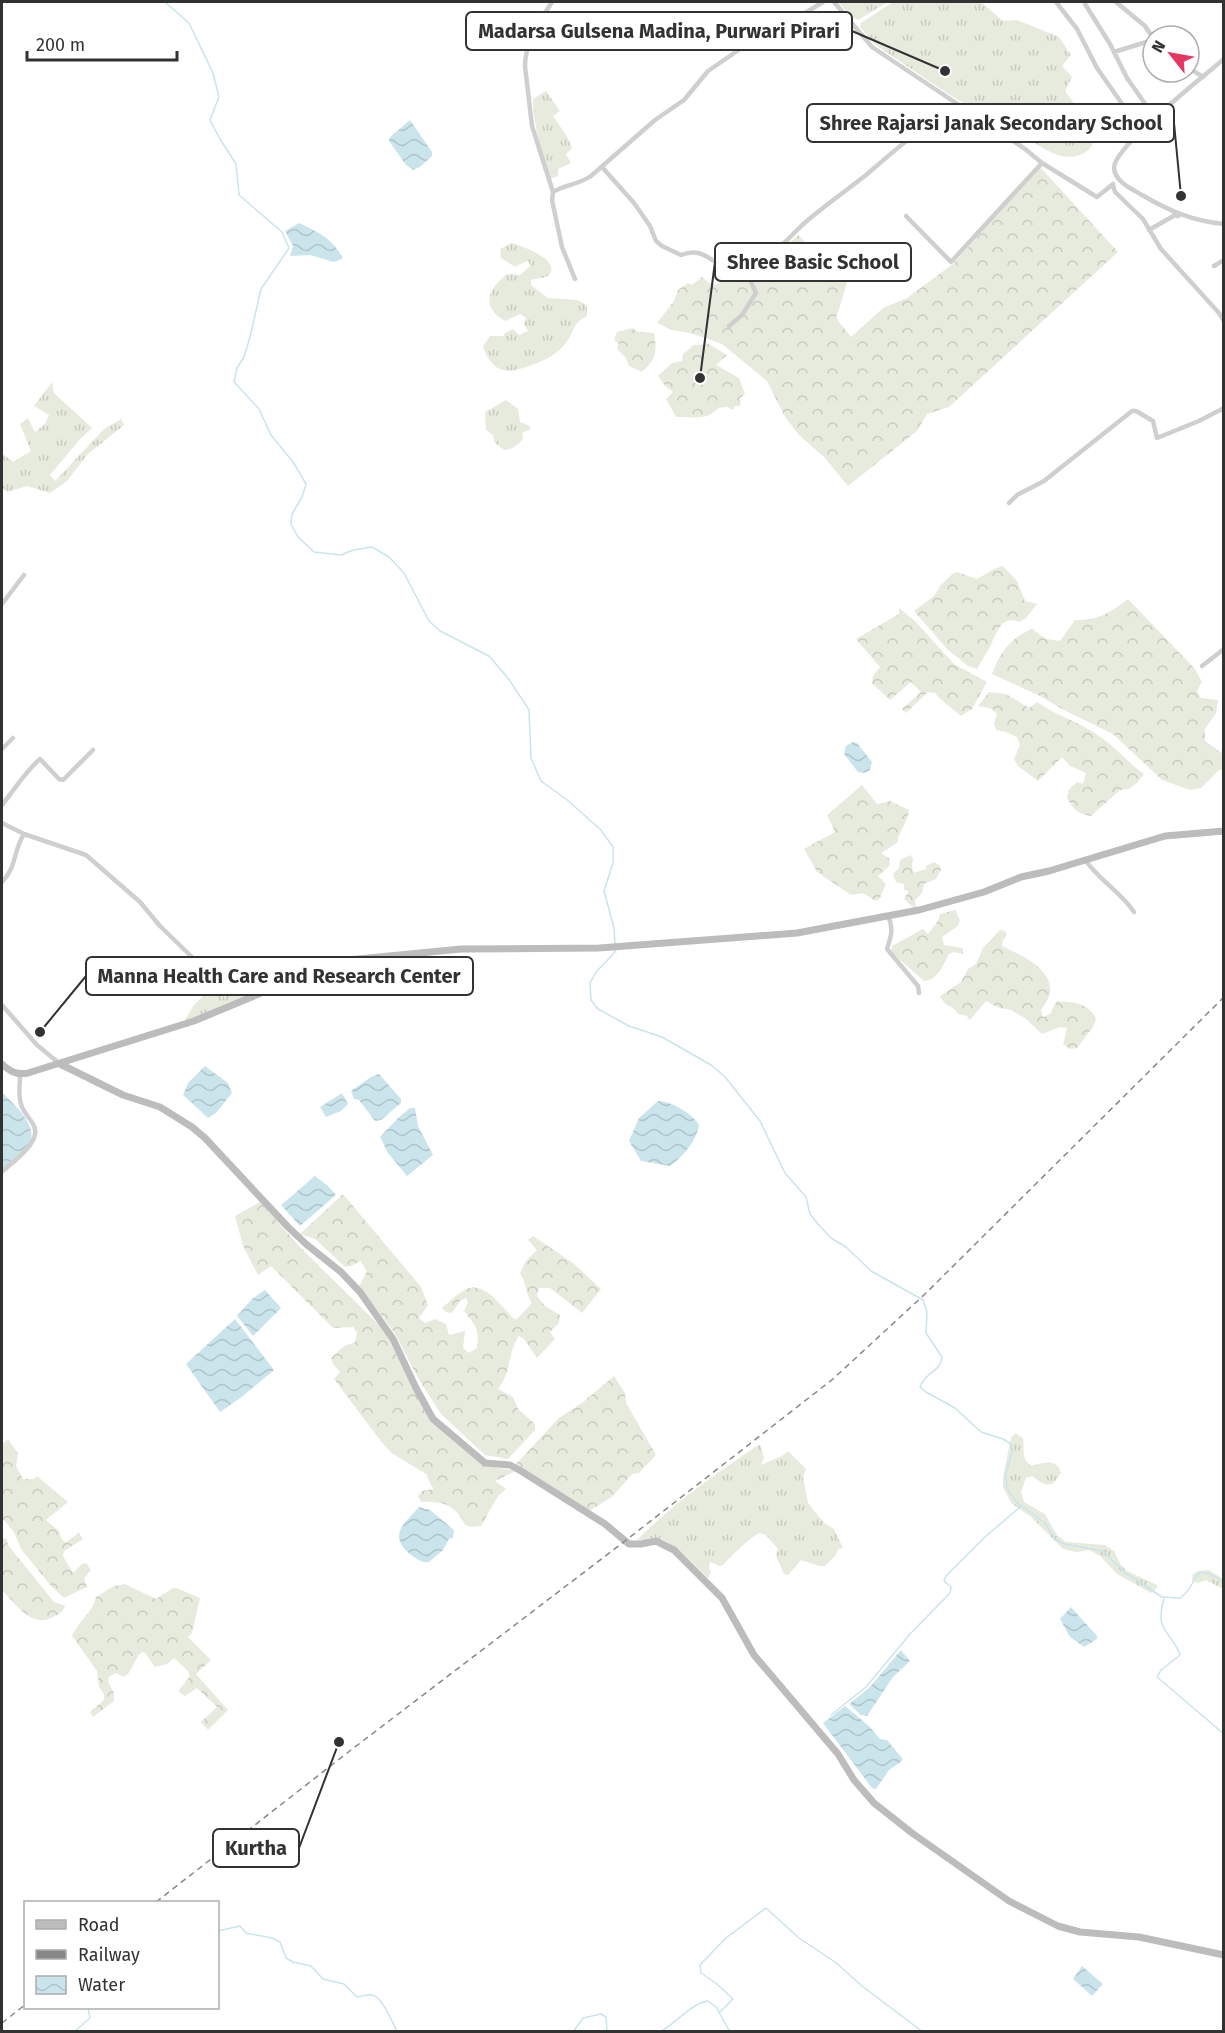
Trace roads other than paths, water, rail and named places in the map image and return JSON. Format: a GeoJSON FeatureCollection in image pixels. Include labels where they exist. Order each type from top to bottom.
{"type":"FeatureCollection","features":[{"type":"Feature","properties":{"kind":"street"},"geometry":{"type":"LineString","coordinates":[[552,2],[529,43],[525,66],[532,126],[553,192],[552,200],[562,247],[575,279]]}},
{"type":"Feature","properties":{"kind":"street"},"geometry":{"type":"LineString","coordinates":[[553,192],[584,181],[602,167],[655,120],[684,100],[708,70],[743,47],[774,32],[823,2]]}},
{"type":"Feature","properties":{"kind":"street"},"geometry":{"type":"LineString","coordinates":[[834,2],[872,47],[1025,149],[1042,163],[1097,197],[1113,183],[1120,181]]}},
{"type":"Feature","properties":{"kind":"street"},"geometry":{"type":"LineString","coordinates":[[1056,2],[1077,29],[1097,68],[1141,131]]}},
{"type":"Feature","properties":{"kind":"street"},"geometry":{"type":"LineString","coordinates":[[1116,2],[1143,24]]}},
{"type":"Feature","properties":{"kind":"street"},"geometry":{"type":"LineString","coordinates":[[1085,4],[1127,78],[1155,118]]}},
{"type":"Feature","properties":{"kind":"street"},"geometry":{"type":"LineString","coordinates":[[1114,52],[1141,43]]}},
{"type":"Feature","properties":{"kind":"street"},"geometry":{"type":"LineString","coordinates":[[1224,59],[1141,131],[1117,157],[1114,168],[1120,181],[1163,207],[1204,222],[1224,224]]}},
{"type":"Feature","properties":{"kind":"street"},"geometry":{"type":"LineString","coordinates":[[602,167],[626,192],[662,246],[681,255],[687,252],[703,254],[727,267],[756,261],[778,248],[806,221],[923,126],[955,103]]}},
{"type":"Feature","properties":{"kind":"street"},"geometry":{"type":"LineString","coordinates":[[906,216],[951,262],[1042,163]]}},
{"type":"Feature","properties":{"kind":"street"},"geometry":{"type":"LineString","coordinates":[[1113,183],[1115,192],[1138,214],[1161,249],[1224,321]]}},
{"type":"Feature","properties":{"kind":"street"},"geometry":{"type":"LineString","coordinates":[[1149,230],[1175,215],[1183,216]]}},
{"type":"Feature","properties":{"kind":"street"},"geometry":{"type":"LineString","coordinates":[[1214,266],[1224,260]]}},
{"type":"Feature","properties":{"kind":"street"},"geometry":{"type":"LineString","coordinates":[[729,326],[742,315],[756,293],[743,264]]}},
{"type":"Feature","properties":{"kind":"street"},"geometry":{"type":"LineString","coordinates":[[1009,503],[1017,495],[1044,481],[1132,411],[1137,411],[1153,421],[1157,438],[1224,408]]}},
{"type":"Feature","properties":{"kind":"street"},"geometry":{"type":"LineString","coordinates":[[2,604],[24,575]]}},
{"type":"Feature","properties":{"kind":"street"},"geometry":{"type":"LineString","coordinates":[[1202,666],[1224,649]]}},
{"type":"Feature","properties":{"kind":"street"},"geometry":{"type":"LineString","coordinates":[[2,749],[13,738]]}},
{"type":"Feature","properties":{"kind":"street"},"geometry":{"type":"LineString","coordinates":[[2,805],[16,784],[40,759],[59,779],[63,780],[93,750]]}},
{"type":"Feature","properties":{"kind":"street"},"geometry":{"type":"LineString","coordinates":[[2,823],[24,834],[86,855],[140,902],[160,926],[196,961],[250,984],[260,993]]}},
{"type":"Feature","properties":{"kind":"street"},"geometry":{"type":"LineString","coordinates":[[2,1064],[11,1072],[20,1075],[60,1064],[194,1021],[302,976],[348,960],[477,948],[599,948],[797,933],[930,907],[1165,836],[1224,831]]}},
{"type":"Feature","properties":{"kind":"street"},"geometry":{"type":"LineString","coordinates":[[2,882],[13,866],[18,843],[24,834]]}},
{"type":"Feature","properties":{"kind":"street"},"geometry":{"type":"LineString","coordinates":[[1086,861],[1134,912]]}},
{"type":"Feature","properties":{"kind":"street"},"geometry":{"type":"LineString","coordinates":[[888,916],[892,932],[887,950],[918,987],[918,993]]}},
{"type":"Feature","properties":{"kind":"street"},"geometry":{"type":"LineString","coordinates":[[2,1005],[37,1045],[60,1064],[123,1095],[160,1107],[192,1126],[205,1138],[281,1220],[341,1272],[360,1292],[393,1339],[433,1419],[485,1463],[510,1465],[521,1471],[605,1524],[628,1544],[656,1541],[674,1550],[688,1562],[722,1598],[754,1655],[771,1677],[838,1754],[854,1780],[888,1815],[1003,1897],[1058,1926],[1080,1932],[1118,1933],[1224,1955]]}},
{"type":"Feature","properties":{"kind":"street"},"geometry":{"type":"LineString","coordinates":[[2,1172],[33,1142],[36,1133],[20,1101],[20,1075]]}},
{"type":"Feature","properties":{"kind":"water"},"geometry":{"type":"Polygon","coordinates":[[[410,120],[432,152],[432,156],[413,170],[406,165],[389,141],[390,137],[410,120]]]}},
{"type":"Feature","properties":{"kind":"water"},"geometry":{"type":"Polygon","coordinates":[[[299,223],[329,241],[343,258],[334,262],[310,255],[290,256],[293,246],[285,231],[299,223]]]}},
{"type":"Feature","properties":{"kind":"water"},"geometry":{"type":"Polygon","coordinates":[[[853,742],[857,743],[872,762],[870,770],[864,773],[858,772],[844,754],[846,746],[853,742]]]}},
{"type":"Feature","properties":{"kind":"water"},"geometry":{"type":"Polygon","coordinates":[[[205,1066],[228,1083],[232,1093],[216,1113],[208,1118],[183,1095],[188,1083],[205,1066]]]}},
{"type":"Feature","properties":{"kind":"water"},"geometry":{"type":"Polygon","coordinates":[[[379,1074],[401,1099],[401,1103],[381,1120],[375,1121],[359,1100],[354,1099],[351,1091],[379,1074]]]}},
{"type":"Feature","properties":{"kind":"water"},"geometry":{"type":"Polygon","coordinates":[[[2,1092],[28,1122],[32,1136],[30,1143],[2,1170],[2,1092]]]}},
{"type":"Feature","properties":{"kind":"water"},"geometry":{"type":"Polygon","coordinates":[[[342,1093],[348,1104],[341,1111],[326,1117],[320,1107],[342,1093]]]}},
{"type":"Feature","properties":{"kind":"water"},"geometry":{"type":"Polygon","coordinates":[[[658,1101],[681,1108],[699,1125],[689,1148],[670,1166],[641,1161],[629,1141],[639,1118],[658,1101]]]}},
{"type":"Feature","properties":{"kind":"water"},"geometry":{"type":"Polygon","coordinates":[[[410,1108],[415,1108],[418,1126],[433,1155],[407,1176],[388,1153],[380,1137],[410,1108]]]}},
{"type":"Feature","properties":{"kind":"water"},"geometry":{"type":"Polygon","coordinates":[[[315,1176],[336,1195],[300,1226],[281,1205],[315,1176]]]}},
{"type":"Feature","properties":{"kind":"water"},"geometry":{"type":"Polygon","coordinates":[[[265,1290],[281,1308],[253,1336],[237,1316],[252,1299],[265,1290]]]}},
{"type":"Feature","properties":{"kind":"water"},"geometry":{"type":"Polygon","coordinates":[[[235,1319],[274,1370],[220,1412],[186,1364],[235,1319]]]}},
{"type":"Feature","properties":{"kind":"water"},"geometry":{"type":"Polygon","coordinates":[[[419,1507],[430,1510],[454,1530],[453,1538],[449,1539],[443,1550],[429,1562],[421,1561],[411,1555],[404,1548],[399,1536],[404,1524],[419,1507]]]}},
{"type":"Feature","properties":{"kind":"water"},"geometry":{"type":"Polygon","coordinates":[[[1071,1607],[1097,1636],[1097,1639],[1084,1647],[1070,1637],[1060,1619],[1071,1607]]]}},
{"type":"Feature","properties":{"kind":"water"},"geometry":{"type":"Polygon","coordinates":[[[901,1650],[910,1661],[893,1677],[867,1716],[861,1715],[849,1704],[869,1688],[901,1650]]]}},
{"type":"Feature","properties":{"kind":"water"},"geometry":{"type":"Polygon","coordinates":[[[845,1706],[869,1726],[880,1739],[887,1740],[902,1758],[902,1761],[889,1770],[876,1789],[872,1788],[823,1723],[845,1706]]]}},
{"type":"Feature","properties":{"kind":"water"},"geometry":{"type":"Polygon","coordinates":[[[1082,1966],[1103,1984],[1092,1996],[1073,1979],[1082,1966]]]}},
{"type":"Feature","properties":{"kind":"waterway"},"geometry":{"type":"LineString","coordinates":[[165,2],[189,23],[213,73],[219,97],[210,120],[236,164],[239,195],[282,232],[289,248],[261,289],[250,337],[244,357],[237,368],[234,382],[259,409],[271,435],[293,462],[306,484],[302,497],[292,514],[291,524],[298,537],[314,552],[341,555],[353,550],[372,547],[389,557],[404,573],[429,621],[440,631],[489,656],[508,678],[529,710],[531,758],[541,781],[566,799],[601,830],[613,847],[613,863],[604,891],[614,928],[615,944]]}},
{"type":"Feature","properties":{"kind":"waterway"},"geometry":{"type":"LineString","coordinates":[[615,949],[590,983],[591,1000],[598,1009],[629,1026],[662,1037],[711,1065],[725,1077],[760,1121],[785,1173],[806,1197],[810,1214],[818,1224],[831,1238],[846,1247],[871,1271],[923,1300],[927,1312],[926,1333],[942,1357],[939,1366],[922,1382],[920,1387],[955,1408],[981,1432],[1011,1444],[1012,1451],[1006,1474],[1007,1488],[1016,1502],[1045,1523],[1055,1539],[1064,1544],[1103,1551],[1124,1572],[1162,1597],[1180,1598],[1200,1573],[1213,1575],[1224,1582]]}},
{"type":"Feature","properties":{"kind":"waterway"},"geometry":{"type":"LineString","coordinates":[[831,1715],[866,1687],[910,1634],[950,1593],[951,1587],[944,1581],[946,1576],[985,1537],[1020,1507]]}},
{"type":"Feature","properties":{"kind":"waterway"},"geometry":{"type":"LineString","coordinates":[[1164,1599],[1162,1624],[1180,1654],[1161,1670],[1157,1677],[1224,1734]]}},
{"type":"Feature","properties":{"kind":"waterway"},"geometry":{"type":"LineString","coordinates":[[719,2013],[733,1999],[701,1973],[700,1965],[726,1938],[766,1908],[799,1938],[835,1962],[862,1986],[923,2032]]}},
{"type":"Feature","properties":{"kind":"waterway"},"geometry":{"type":"LineString","coordinates":[[219,1931],[240,1926],[246,1933],[272,1938],[280,1942],[286,1958],[311,1966],[323,1979],[344,1984],[357,1997],[370,1995],[380,2000],[397,2032]]}},
{"type":"Feature","properties":{"kind":"waterway"},"geometry":{"type":"LineString","coordinates":[[660,2032],[696,2005],[708,2001],[716,2007],[730,2032]]}},
{"type":"Feature","properties":{"kind":"waterway"},"geometry":{"type":"LineString","coordinates":[[74,2032],[90,2018],[88,2009]]}},
{"type":"Feature","properties":{"kind":"waterway"},"geometry":{"type":"LineString","coordinates":[[573,2032],[583,2018],[601,2014],[606,2017],[607,2032]]}},
{"type":"Feature","properties":{"kind":"railway"},"geometry":{"type":"LineString","coordinates":[[157,1901],[833,1379],[925,1294],[1224,997]]}},
{"type":"Feature","properties":{"kind":"railway"},"geometry":{"type":"LineString","coordinates":[[2,2023],[24,2006]]}},
{"type":"Feature","properties":{"kind":"place","name":"Madarsa Gulsena Madina, Purwari Pirari"},"geometry":{"type":"Point","coordinates":[945,71]}},
{"type":"Feature","properties":{"kind":"place","name":"Shree Rajarsi Janak Secondary School"},"geometry":{"type":"Point","coordinates":[1181,196]}},
{"type":"Feature","properties":{"kind":"place","name":"Shree Basic School"},"geometry":{"type":"Point","coordinates":[700,378]}},
{"type":"Feature","properties":{"kind":"place","name":"Manna Health Care and Research Center"},"geometry":{"type":"Point","coordinates":[40,1032]}},
{"type":"Feature","properties":{"kind":"place","name":"Kurtha"},"geometry":{"type":"Point","coordinates":[339,1742]}}]}
